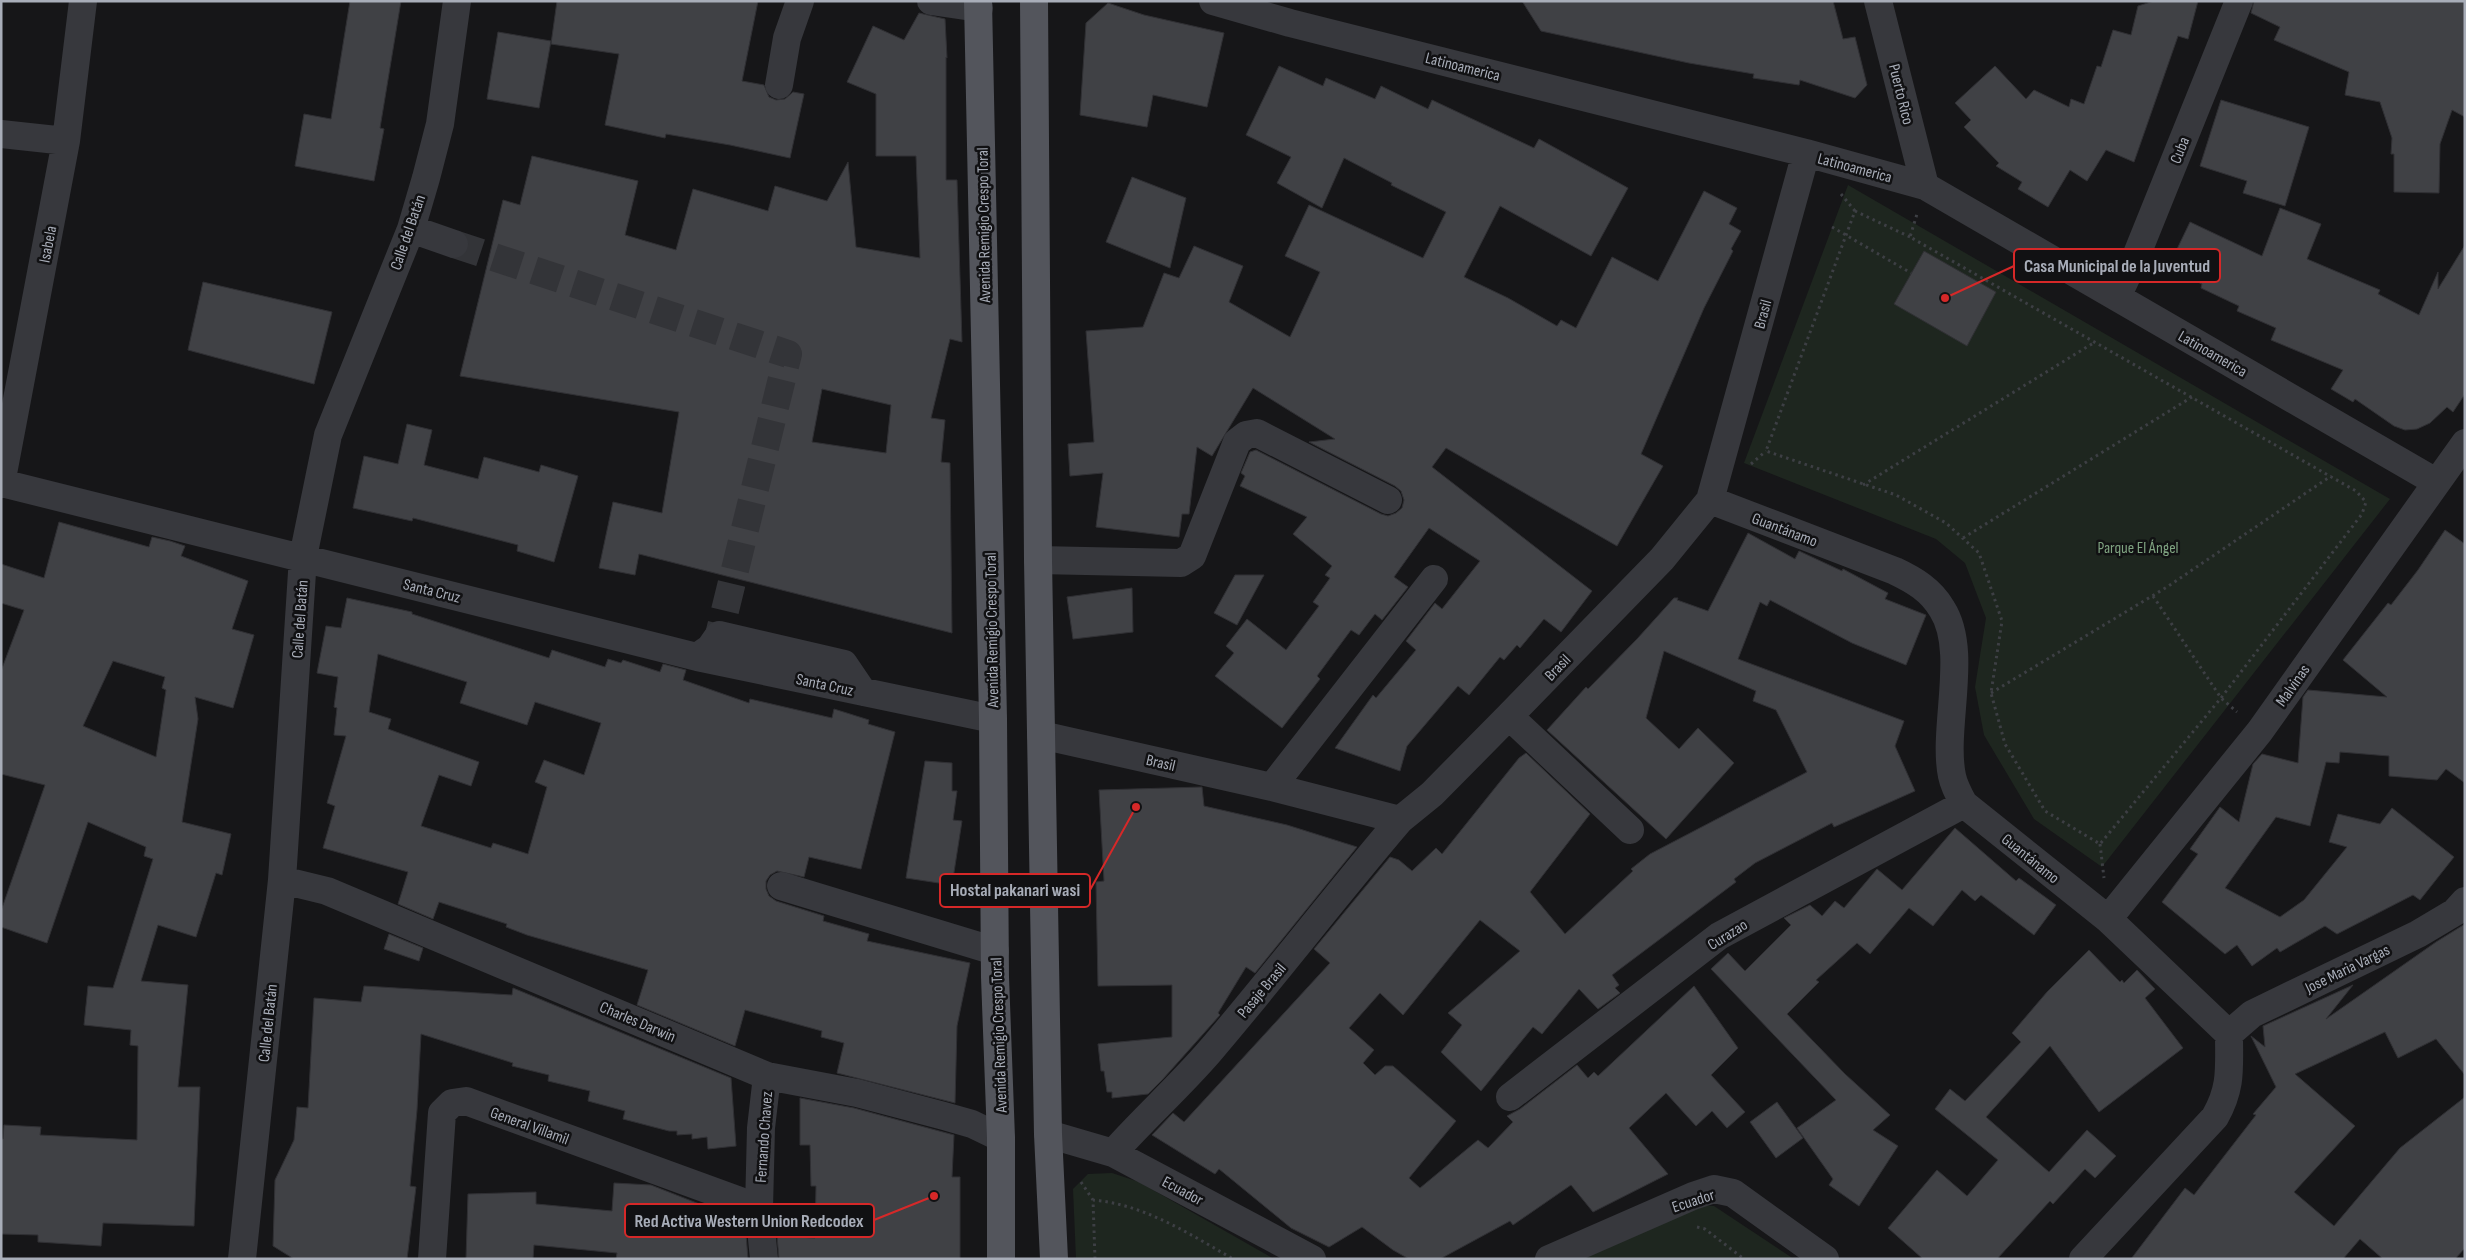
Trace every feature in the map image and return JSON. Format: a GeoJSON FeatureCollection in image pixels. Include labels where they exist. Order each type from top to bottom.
{"type":"FeatureCollection","features":[{"type":"Feature","properties":{"kind":"main road"},"geometry":{"type":"LineString","coordinates":[[1034,1],[1038,560],[1048,1134],[1054,1259]]}},
{"type":"Feature","properties":{"kind":"main road","name":"Avenida Remigio Crespo Toral"},"geometry":{"type":"LineString","coordinates":[[979,5],[993,719],[995,951],[1001,1138],[1001,1259]]}},
{"type":"Feature","properties":{"kind":"street","name":"Isabela"},"geometry":{"type":"LineString","coordinates":[[2,484],[66,141],[83,1]]}},
{"type":"Feature","properties":{"kind":"street","name":"Calle del Batán"},"geometry":{"type":"LineString","coordinates":[[242,1259],[282,880],[303,557],[328,435],[412,229],[440,124],[457,1]]}},
{"type":"Feature","properties":{"kind":"street"},"geometry":{"type":"LineString","coordinates":[[779,85],[787,38],[800,1]]}},
{"type":"Feature","properties":{"kind":"street"},"geometry":{"type":"LineString","coordinates":[[931,1],[979,5]]}},
{"type":"Feature","properties":{"kind":"street","name":"Latinoamerica"},"geometry":{"type":"LineString","coordinates":[[1213,1],[1293,12],[1925,186],[2436,482]]}},
{"type":"Feature","properties":{"kind":"street","name":"Puerto Rico"},"geometry":{"type":"LineString","coordinates":[[1878,1],[1925,186]]}},
{"type":"Feature","properties":{"kind":"street","name":"Cuba"},"geometry":{"type":"LineString","coordinates":[[2117,297],[2137,254],[2239,1]]}},
{"type":"Feature","properties":{"kind":"street"},"geometry":{"type":"LineString","coordinates":[[1,134],[66,141]]}},
{"type":"Feature","properties":{"kind":"street","name":"Brasil"},"geometry":{"type":"LineString","coordinates":[[1041,735],[1272,787],[1400,820],[1432,794],[1510,716],[1662,559],[1710,500],[1806,153]]}},
{"type":"Feature","properties":{"kind":"street"},"geometry":{"type":"LineString","coordinates":[[412,229],[454,244]]}},
{"type":"Feature","properties":{"kind":"street"},"geometry":{"type":"LineString","coordinates":[[1038,560],[1181,563],[1187,561],[1192,556],[1237,442],[1246,436],[1257,433],[1388,500]]}},
{"type":"Feature","properties":{"kind":"street","name":"Malvinas"},"geometry":{"type":"LineString","coordinates":[[2108,919],[2260,731],[2465,443]]}},
{"type":"Feature","properties":{"kind":"street","name":"Santa Cruz"},"geometry":{"type":"LineString","coordinates":[[2,484],[303,557],[697,657],[993,719]]}},
{"type":"Feature","properties":{"kind":"street","name":"Guantánamo"},"geometry":{"type":"LineString","coordinates":[[1710,500],[1895,571],[1916,581],[1934,597],[1943,610],[1949,626],[1953,654],[1951,764],[1956,789],[1964,804],[2108,919],[2228,1034]]}},
{"type":"Feature","properties":{"kind":"street"},"geometry":{"type":"LineString","coordinates":[[1272,787],[1434,579]]}},
{"type":"Feature","properties":{"kind":"street","name":"Santa Cruz"},"geometry":{"type":"LineString","coordinates":[[697,657],[710,648],[719,635],[844,664],[862,692]]}},
{"type":"Feature","properties":{"kind":"street"},"geometry":{"type":"LineString","coordinates":[[1510,716],[1630,830]]}},
{"type":"Feature","properties":{"kind":"street","name":"Curazao"},"geometry":{"type":"LineString","coordinates":[[1510,1097],[1719,936],[1964,804]]}},
{"type":"Feature","properties":{"kind":"street","name":"Pasaje Brasil"},"geometry":{"type":"LineString","coordinates":[[1113,1153],[1220,1040],[1271,979],[1325,909],[1400,820]]}},
{"type":"Feature","properties":{"kind":"street","name":"Charles Darwin"},"geometry":{"type":"LineString","coordinates":[[282,880],[327,891],[767,1076],[857,1093],[935,1113],[972,1124],[1001,1138]]}},
{"type":"Feature","properties":{"kind":"street"},"geometry":{"type":"LineString","coordinates":[[781,886],[995,951]]}},
{"type":"Feature","properties":{"kind":"street","name":"Jose Maria Vargas"},"geometry":{"type":"LineString","coordinates":[[2228,1034],[2252,1014],[2418,934],[2455,912],[2465,900]]}},
{"type":"Feature","properties":{"kind":"street"},"geometry":{"type":"LineString","coordinates":[[2083,1259],[2215,1117],[2226,1099],[2230,1078],[2228,1034]]}},
{"type":"Feature","properties":{"kind":"street","name":"Fernando Chavez"},"geometry":{"type":"LineString","coordinates":[[764,1259],[759,1208],[761,1128],[767,1076]]}},
{"type":"Feature","properties":{"kind":"street","name":"General Villamil"},"geometry":{"type":"LineString","coordinates":[[432,1259],[442,1113],[452,1103],[466,1101],[759,1208]]}},
{"type":"Feature","properties":{"kind":"street","name":"Ecuador"},"geometry":{"type":"LineString","coordinates":[[1048,1134],[1113,1153],[1312,1259]]}},
{"type":"Feature","properties":{"kind":"street","name":"Ecuador"},"geometry":{"type":"LineString","coordinates":[[1549,1259],[1693,1196],[1714,1189],[1733,1193],[1825,1259]]}},
{"type":"Feature","properties":{"kind":"path"},"geometry":{"type":"LineString","coordinates":[[1910,237],[1925,186]]}},
{"type":"Feature","properties":{"kind":"path"},"geometry":{"type":"LineString","coordinates":[[1855,211],[1910,237],[2331,476],[2356,491],[2366,502],[2362,514],[2221,698],[2100,844],[2045,811],[2005,744],[1991,693],[2002,621],[1979,553],[1946,524],[1896,495],[1766,451],[1855,211]]}},
{"type":"Feature","properties":{"kind":"path"},"geometry":{"type":"LineString","coordinates":[[1832,227],[1911,273]]}},
{"type":"Feature","properties":{"kind":"path"},"geometry":{"type":"LineString","coordinates":[[1863,485],[2095,342]]}},
{"type":"Feature","properties":{"kind":"path"},"geometry":{"type":"LineString","coordinates":[[1963,538],[2192,397]]}},
{"type":"Feature","properties":{"kind":"path"},"geometry":{"type":"LineString","coordinates":[[1991,693],[2153,596],[2331,476]]}},
{"type":"Feature","properties":{"kind":"path"},"geometry":{"type":"LineString","coordinates":[[2153,596],[2221,698],[2260,731]]}},
{"type":"Feature","properties":{"kind":"path"},"geometry":{"type":"LineString","coordinates":[[1096,1259],[1093,1200],[1116,1202],[1184,1230],[1233,1259]]}},
{"type":"Feature","properties":{"kind":"path"},"geometry":{"type":"LineString","coordinates":[[1690,1226],[1705,1229],[1744,1259]]}},
{"type":"Feature","properties":{"kind":"green space","name":"Parque El Ángel"},"geometry":{"type":"Polygon","coordinates":[[[1848,185],[2390,499],[2102,867],[2034,819],[1984,735],[1975,687],[1986,618],[1965,563],[1936,539],[1744,463],[1848,185]]]}},
{"type":"Feature","properties":{"kind":"green space"},"geometry":{"type":"Polygon","coordinates":[[[1112,1173],[1139,1182],[1274,1259],[1076,1259],[1073,1189],[1088,1174],[1112,1173]]]}},
{"type":"Feature","properties":{"kind":"green space"},"geometry":{"type":"Polygon","coordinates":[[[1688,1205],[1714,1206],[1794,1259],[1583,1259],[1688,1205]]]}},
{"type":"Feature","properties":{"kind":"building"},"geometry":{"type":"Polygon","coordinates":[[[350,1],[401,1],[380,128],[384,129],[374,181],[295,166],[304,114],[331,119],[350,1]]]}},
{"type":"Feature","properties":{"kind":"building"},"geometry":{"type":"Polygon","coordinates":[[[557,1],[758,1],[742,81],[764,85],[769,97],[776,100],[785,99],[793,92],[804,94],[790,158],[666,134],[665,138],[605,125],[619,54],[551,44],[557,1]]]}},
{"type":"Feature","properties":{"kind":"building"},"geometry":{"type":"Polygon","coordinates":[[[1522,1],[1833,1],[1843,39],[1855,37],[1867,85],[1855,98],[1800,80],[1799,85],[1753,78],[1754,74],[1689,63],[1541,31],[1522,1]]]}},
{"type":"Feature","properties":{"kind":"building"},"geometry":{"type":"Polygon","coordinates":[[[2154,1],[2198,1],[2188,39],[2178,36],[2134,162],[2106,150],[2087,181],[2070,170],[2048,207],[2018,189],[2022,182],[1996,166],[1999,163],[1964,127],[1971,120],[1955,103],[1995,66],[2026,99],[2034,90],[2069,107],[2071,99],[2084,104],[2097,66],[2101,67],[2113,30],[2131,35],[2138,6],[2154,1]]]}},
{"type":"Feature","properties":{"kind":"building"},"geometry":{"type":"Polygon","coordinates":[[[2254,1],[2465,1],[2465,117],[2452,110],[2440,144],[2439,193],[2394,192],[2394,154],[2391,154],[2392,138],[2380,102],[2345,95],[2349,72],[2274,40],[2280,27],[2251,13],[2254,1]]]}},
{"type":"Feature","properties":{"kind":"building"},"geometry":{"type":"Polygon","coordinates":[[[1108,3],[1144,15],[1224,33],[1207,107],[1153,95],[1147,127],[1080,115],[1086,23],[1108,3]]]}},
{"type":"Feature","properties":{"kind":"building"},"geometry":{"type":"Polygon","coordinates":[[[919,13],[945,19],[947,58],[946,180],[957,180],[962,342],[950,339],[931,418],[945,420],[941,462],[950,463],[952,633],[639,554],[635,575],[599,568],[613,502],[662,513],[679,412],[460,376],[503,200],[520,205],[532,156],[638,181],[625,235],[676,250],[693,189],[768,211],[775,186],[827,201],[848,162],[856,247],[920,258],[916,156],[876,156],[876,94],[847,82],[873,26],[904,40],[919,13]],[[822,389],[812,442],[886,453],[891,405],[822,389]]]}},
{"type":"Feature","properties":{"kind":"building"},"geometry":{"type":"Polygon","coordinates":[[[498,32],[551,41],[539,108],[487,99],[498,32]]]}},
{"type":"Feature","properties":{"kind":"building"},"geometry":{"type":"Polygon","coordinates":[[[1279,66],[1323,86],[1326,78],[1375,99],[1381,86],[1428,109],[1432,100],[1534,148],[1539,139],[1628,188],[1591,256],[1500,206],[1464,277],[1508,298],[1557,326],[1561,320],[1576,328],[1612,257],[1658,281],[1704,191],[1737,208],[1729,224],[1741,231],[1704,308],[1641,454],[1663,466],[1617,546],[1446,448],[1432,467],[1592,591],[1561,632],[1544,619],[1520,648],[1517,645],[1504,660],[1500,657],[1469,695],[1458,686],[1407,746],[1400,771],[1335,748],[1373,695],[1376,698],[1416,650],[1406,641],[1435,603],[1442,609],[1480,561],[1429,528],[1394,577],[1408,587],[1382,620],[1375,614],[1359,635],[1351,630],[1317,676],[1320,679],[1282,728],[1215,676],[1234,653],[1226,646],[1247,619],[1286,650],[1319,606],[1313,602],[1330,578],[1325,575],[1332,566],[1293,534],[1307,517],[1240,486],[1245,476],[1241,473],[1250,452],[1256,450],[1388,516],[1402,508],[1404,500],[1401,491],[1395,486],[1309,442],[1335,439],[1253,388],[1212,456],[1197,447],[1189,514],[1182,514],[1179,537],[1096,527],[1103,473],[1070,476],[1068,444],[1094,442],[1086,331],[1143,327],[1164,273],[1179,278],[1194,246],[1243,266],[1229,302],[1290,337],[1320,272],[1285,256],[1309,205],[1423,258],[1446,212],[1391,185],[1392,183],[1344,158],[1322,208],[1277,183],[1291,157],[1246,135],[1279,66]]]}},
{"type":"Feature","properties":{"kind":"building"},"geometry":{"type":"Polygon","coordinates":[[[2221,100],[2309,127],[2285,206],[2243,193],[2247,181],[2200,166],[2221,100]]]}},
{"type":"Feature","properties":{"kind":"building"},"geometry":{"type":"Polygon","coordinates":[[[1132,177],[1186,198],[1170,268],[1106,242],[1132,177]]]}},
{"type":"Feature","properties":{"kind":"building"},"geometry":{"type":"Polygon","coordinates":[[[2280,208],[2321,224],[2307,259],[2380,290],[2378,294],[2419,315],[2438,272],[2438,289],[2465,245],[2465,394],[2453,412],[2447,407],[2430,423],[2417,429],[2405,430],[2394,426],[2355,399],[2353,402],[2331,389],[2343,370],[2271,340],[2276,328],[2237,311],[2239,306],[2201,288],[2202,284],[2168,268],[2190,222],[2262,256],[2280,208]]]}},
{"type":"Feature","properties":{"kind":"building"},"geometry":{"type":"Polygon","coordinates":[[[1924,251],[1996,292],[1967,346],[1894,304],[1924,251]]]}},
{"type":"Feature","properties":{"kind":"building"},"geometry":{"type":"Polygon","coordinates":[[[203,282],[332,312],[314,384],[188,350],[203,282]]]}},
{"type":"Feature","properties":{"kind":"building"},"geometry":{"type":"Polygon","coordinates":[[[407,424],[432,430],[424,465],[478,479],[484,457],[539,472],[541,465],[578,476],[554,562],[517,551],[518,545],[413,518],[412,521],[353,508],[364,456],[398,464],[407,424]]]}},
{"type":"Feature","properties":{"kind":"building"},"geometry":{"type":"Polygon","coordinates":[[[59,522],[149,547],[152,537],[170,541],[185,546],[181,556],[248,581],[232,629],[254,635],[233,708],[195,697],[198,719],[182,822],[231,834],[222,875],[216,873],[196,937],[158,925],[141,981],[188,985],[178,1087],[200,1087],[194,1226],[103,1223],[101,1246],[38,1242],[38,1235],[1,1234],[1,1139],[3,1139],[4,1125],[41,1127],[40,1135],[137,1140],[138,1046],[130,1045],[131,1030],[84,1025],[88,986],[113,988],[153,859],[144,856],[146,847],[88,822],[47,943],[1,927],[1,911],[45,785],[1,774],[1,671],[24,610],[1,603],[1,564],[44,578],[59,522]],[[113,661],[83,726],[156,757],[166,690],[162,688],[165,677],[113,661]]]}},
{"type":"Feature","properties":{"kind":"building"},"geometry":{"type":"Polygon","coordinates":[[[2445,530],[2465,544],[2465,783],[2446,769],[2437,780],[2389,776],[2389,756],[2340,752],[2339,763],[2326,762],[2310,826],[2276,817],[2225,888],[2280,917],[2304,900],[2347,847],[2329,842],[2338,814],[2380,824],[2392,808],[2454,857],[2420,900],[2413,895],[2337,934],[2325,926],[2280,952],[2277,948],[2252,966],[2237,945],[2225,954],[2162,902],[2198,854],[2190,849],[2220,807],[2239,822],[2253,764],[2262,754],[2298,763],[2303,697],[2308,690],[2387,697],[2343,660],[2388,603],[2391,605],[2445,530]]]}},
{"type":"Feature","properties":{"kind":"building"},"geometry":{"type":"Polygon","coordinates":[[[1748,533],[1795,559],[1799,551],[1842,571],[1843,569],[1888,593],[1885,599],[1926,615],[1906,665],[1852,643],[1770,600],[1767,606],[1760,602],[1738,659],[1904,721],[1895,746],[1915,791],[1834,827],[1832,823],[1755,863],[1734,879],[1736,882],[1612,975],[1619,985],[1615,988],[1620,993],[1598,1009],[1579,989],[1542,1034],[1533,1027],[1481,1091],[1441,1052],[1462,1025],[1448,1013],[1520,951],[1480,920],[1403,1015],[1380,993],[1349,1028],[1374,1050],[1363,1063],[1375,1075],[1385,1066],[1393,1066],[1456,1121],[1409,1178],[1420,1188],[1478,1140],[1488,1148],[1513,1122],[1507,1116],[1520,1109],[1577,1065],[1588,1078],[1594,1072],[1598,1076],[1694,986],[1738,1048],[1711,1075],[1745,1112],[1727,1128],[1712,1111],[1696,1126],[1666,1093],[1629,1128],[1668,1174],[1593,1212],[1571,1185],[1513,1225],[1510,1221],[1440,1259],[1409,1259],[1393,1250],[1362,1227],[1329,1247],[1291,1228],[1219,1169],[1215,1174],[1152,1135],[1173,1113],[1184,1122],[1330,963],[1314,949],[1390,857],[1399,860],[1412,871],[1436,848],[1442,854],[1519,758],[1526,753],[1590,814],[1530,892],[1565,934],[1633,871],[1631,869],[1650,854],[1807,772],[1776,710],[1753,701],[1756,691],[1664,651],[1646,718],[1679,749],[1698,728],[1734,763],[1666,839],[1547,730],[1586,687],[1588,689],[1637,639],[1674,598],[1708,611],[1748,533]]]}},
{"type":"Feature","properties":{"kind":"building"},"geometry":{"type":"Polygon","coordinates":[[[1235,575],[1264,575],[1237,625],[1214,613],[1235,575]]]}},
{"type":"Feature","properties":{"kind":"building"},"geometry":{"type":"Polygon","coordinates":[[[1132,588],[1133,632],[1073,639],[1067,597],[1132,588]]]}},
{"type":"Feature","properties":{"kind":"building"},"geometry":{"type":"Polygon","coordinates":[[[347,598],[412,612],[412,614],[549,658],[552,650],[605,667],[608,659],[621,663],[623,660],[660,672],[663,664],[686,670],[683,680],[749,703],[750,699],[832,718],[834,709],[869,720],[868,724],[895,732],[861,869],[809,857],[804,877],[777,871],[770,875],[766,881],[766,889],[769,896],[776,901],[824,916],[823,921],[869,934],[867,941],[970,963],[957,1026],[955,1103],[837,1073],[844,1043],[821,1037],[822,1031],[745,1010],[735,1046],[637,1005],[648,970],[527,935],[506,927],[507,924],[439,902],[433,919],[398,904],[408,872],[323,848],[335,806],[327,803],[346,736],[334,735],[337,708],[334,707],[338,677],[317,673],[326,626],[341,628],[347,598]],[[378,654],[369,712],[391,719],[388,729],[479,762],[471,786],[439,775],[421,826],[491,848],[493,843],[528,854],[547,787],[535,782],[544,760],[584,775],[601,723],[535,702],[527,725],[460,703],[467,682],[378,654]]]}},
{"type":"Feature","properties":{"kind":"building"},"geometry":{"type":"Polygon","coordinates":[[[925,761],[952,763],[952,791],[957,791],[953,820],[962,821],[952,885],[906,878],[925,761]]]}},
{"type":"Feature","properties":{"kind":"building"},"geometry":{"type":"Polygon","coordinates":[[[1202,787],[1204,806],[1287,825],[1357,847],[1255,973],[1246,967],[1218,1013],[1220,1015],[1163,1079],[1148,1094],[1112,1098],[1112,1092],[1107,1092],[1104,1071],[1101,1071],[1098,1044],[1172,1037],[1172,985],[1098,986],[1096,882],[1104,881],[1099,790],[1202,787]]]}},
{"type":"Feature","properties":{"kind":"building"},"geometry":{"type":"Polygon","coordinates":[[[1955,828],[2016,881],[2019,878],[2056,905],[2034,935],[1981,895],[1975,901],[1962,890],[1933,926],[1909,908],[1870,954],[1857,943],[1816,980],[1819,982],[1787,1014],[1845,1074],[1890,1115],[1873,1130],[1898,1146],[1859,1206],[1829,1185],[1833,1179],[1797,1128],[1836,1100],[1711,969],[1728,953],[1745,971],[1791,925],[1784,918],[1810,905],[1822,916],[1835,901],[1844,908],[1877,869],[1902,890],[1955,828]]]}},
{"type":"Feature","properties":{"kind":"building"},"geometry":{"type":"Polygon","coordinates":[[[2465,924],[2465,1075],[2436,1039],[2398,1058],[2385,1032],[2295,1074],[2355,1126],[2294,1192],[2334,1226],[2400,1148],[2465,1097],[2465,1248],[2455,1259],[2383,1259],[2360,1239],[2343,1259],[2131,1259],[2185,1188],[2194,1195],[2256,1115],[2253,1114],[2276,1087],[2251,1036],[2265,1047],[2263,1026],[2353,985],[2326,1019],[2436,942],[2465,924]]]}},
{"type":"Feature","properties":{"kind":"building"},"geometry":{"type":"Polygon","coordinates":[[[389,934],[423,948],[419,961],[384,949],[389,934]]]}},
{"type":"Feature","properties":{"kind":"building"},"geometry":{"type":"Polygon","coordinates":[[[2089,950],[2120,982],[2122,980],[2124,983],[2137,970],[2155,989],[2145,998],[2183,1048],[2099,1112],[2050,1046],[1986,1117],[2049,1172],[2087,1130],[2116,1156],[2095,1178],[2085,1169],[2053,1204],[2050,1201],[1997,1259],[1923,1259],[1888,1228],[1937,1170],[1967,1196],[1998,1160],[1935,1109],[1950,1089],[1965,1101],[2021,1042],[2012,1033],[2047,992],[2089,950]]]}},
{"type":"Feature","properties":{"kind":"building"},"geometry":{"type":"Polygon","coordinates":[[[364,986],[512,995],[513,988],[731,1078],[736,1146],[708,1149],[707,1137],[692,1139],[692,1134],[677,1135],[677,1131],[669,1131],[623,1119],[625,1111],[588,1101],[590,1091],[548,1081],[549,1075],[512,1066],[513,1063],[421,1034],[410,1186],[416,1187],[407,1259],[294,1259],[273,1246],[275,1180],[294,1140],[297,1107],[308,1108],[314,998],[361,1002],[364,986]]]}},
{"type":"Feature","properties":{"kind":"building"},"geometry":{"type":"Polygon","coordinates":[[[800,1098],[854,1108],[954,1135],[952,1177],[960,1177],[960,1259],[779,1259],[777,1236],[815,1238],[816,1186],[811,1186],[810,1145],[800,1145],[800,1098]]]}},
{"type":"Feature","properties":{"kind":"building"},"geometry":{"type":"Polygon","coordinates":[[[1777,1102],[1803,1138],[1776,1158],[1750,1122],[1777,1102]]]}},
{"type":"Feature","properties":{"kind":"building"},"geometry":{"type":"Polygon","coordinates":[[[614,1183],[651,1185],[745,1222],[748,1259],[616,1259],[617,1253],[534,1245],[533,1259],[466,1259],[468,1194],[536,1192],[536,1204],[612,1211],[614,1183]]]}},
{"type":"Feature","properties":{"kind":"tunnel"},"geometry":{"type":"LineString","coordinates":[[454,244],[788,354],[719,635]]}},
{"type":"Feature","properties":{"kind":"place","name":"Casa Municipal de la Juventud"},"geometry":{"type":"Point","coordinates":[1945,298]}},
{"type":"Feature","properties":{"kind":"place","name":"Hostal pakanari wasi"},"geometry":{"type":"Point","coordinates":[1136,807]}},
{"type":"Feature","properties":{"kind":"place","name":"Red Activa Western Union Redcodex"},"geometry":{"type":"Point","coordinates":[934,1196]}}]}
